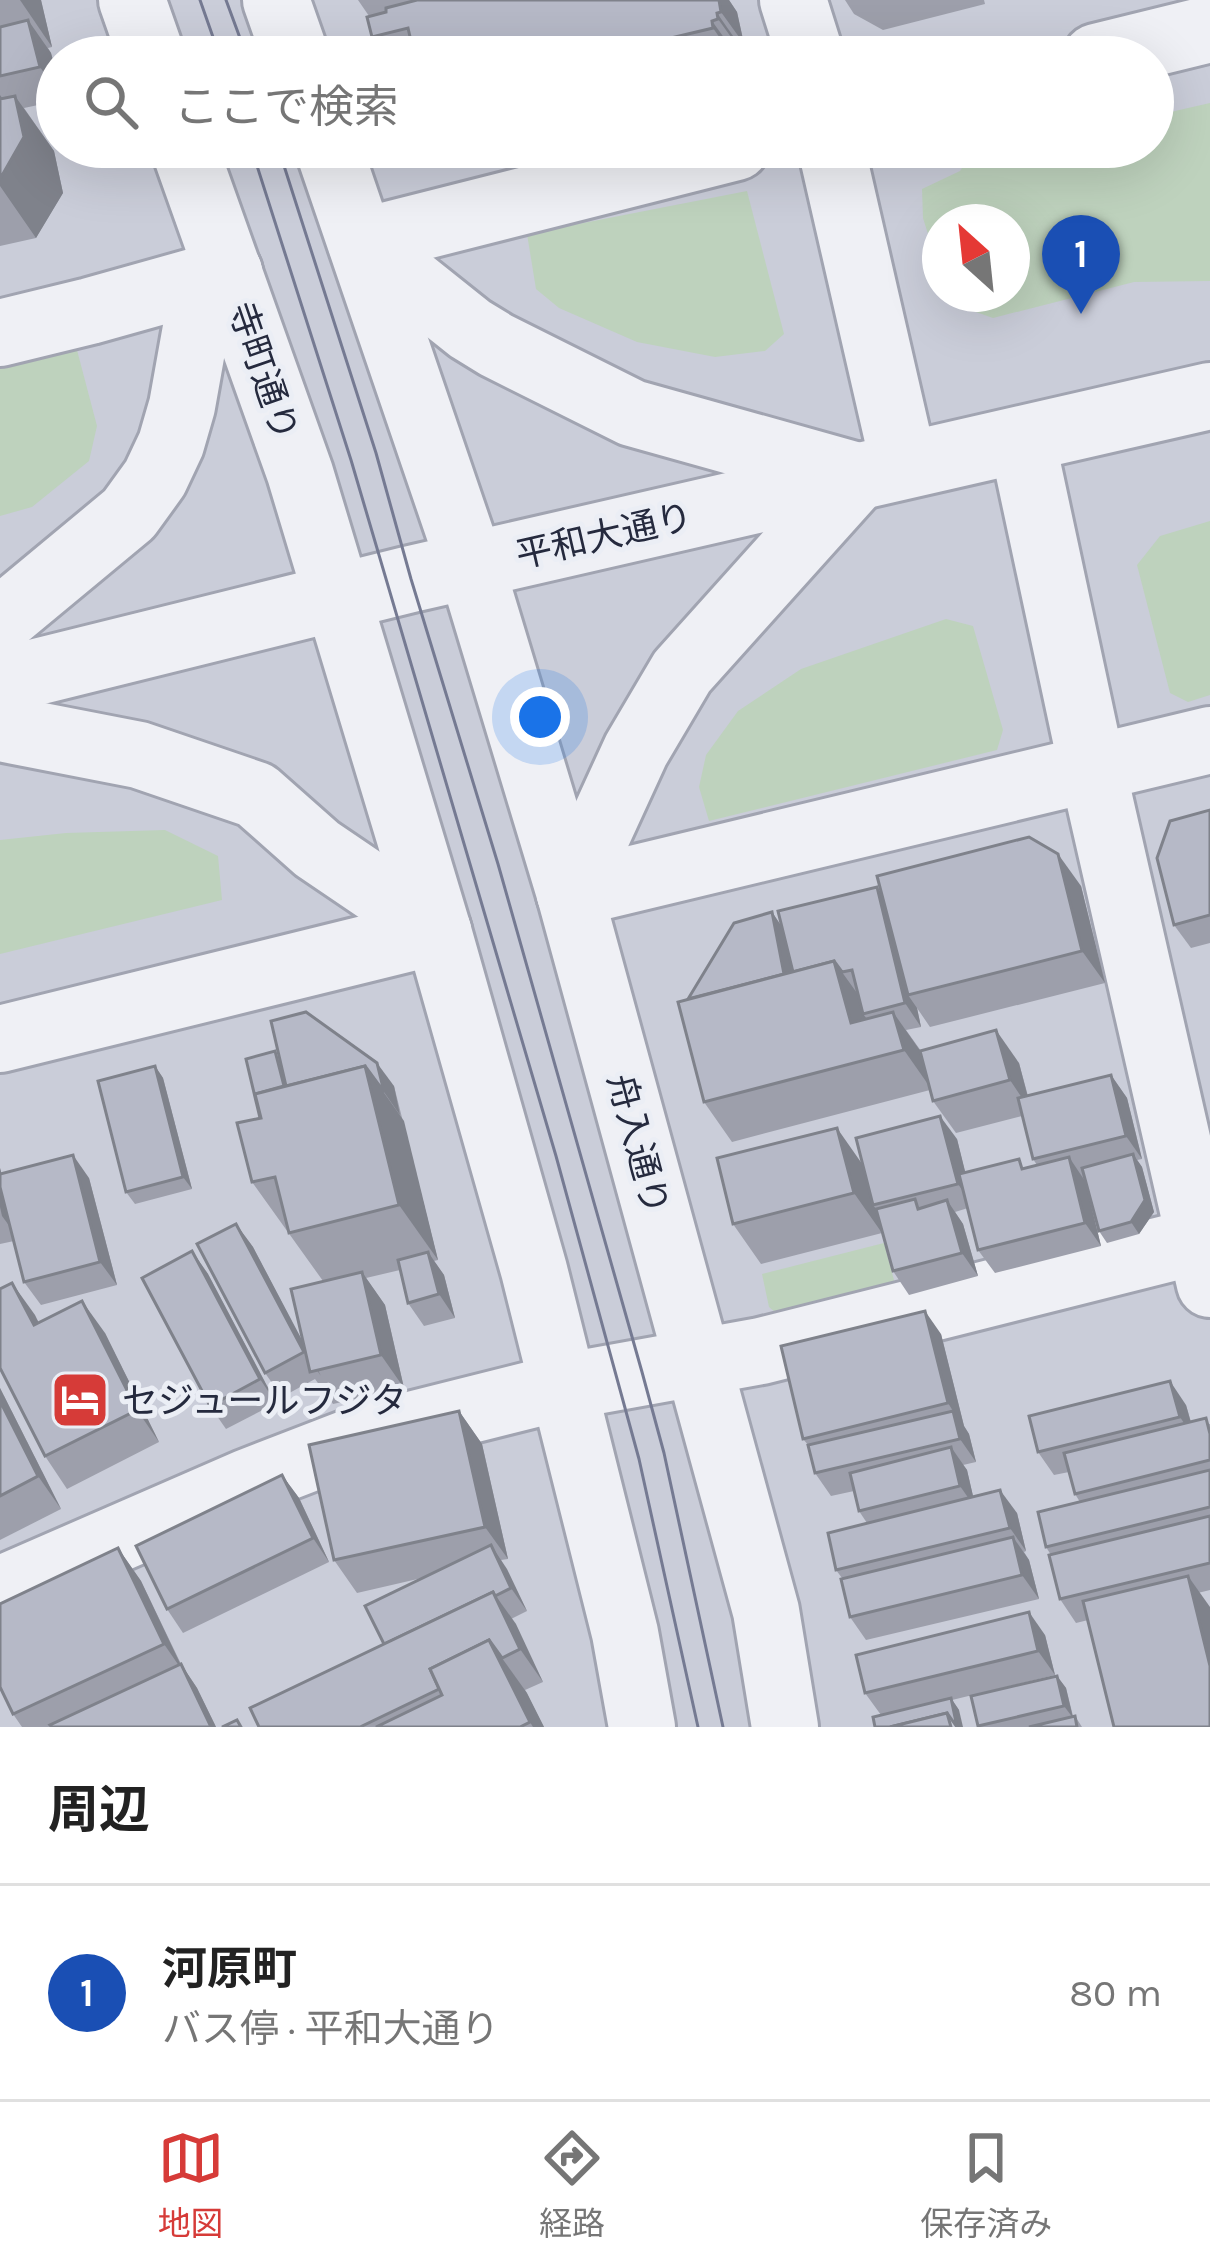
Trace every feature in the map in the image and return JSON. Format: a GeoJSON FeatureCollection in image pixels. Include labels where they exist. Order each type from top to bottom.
{"type":"FeatureCollection","features":[{"type":"Feature","properties":{"kind":"street"},"geometry":{"type":"LineString","coordinates":[[132,0],[145,36]]}},
{"type":"Feature","properties":{"kind":"street"},"geometry":{"type":"LineString","coordinates":[[276,0],[289,36]]}},
{"type":"Feature","properties":{"kind":"street"},"geometry":{"type":"LineString","coordinates":[[793,0],[804,36]]}},
{"type":"Feature","properties":{"kind":"street"},"geometry":{"type":"LineString","coordinates":[[1174,38],[1210,29]]}},
{"type":"Feature","properties":{"kind":"street","name":"寺町通り"},"geometry":{"type":"LineString","coordinates":[[192,168],[300,472],[339,598]]}},
{"type":"Feature","properties":{"kind":"street"},"geometry":{"type":"LineString","coordinates":[[336,168],[471,566]]}},
{"type":"Feature","properties":{"kind":"street"},"geometry":{"type":"LineString","coordinates":[[362,242],[653,168]]}},
{"type":"Feature","properties":{"kind":"street"},"geometry":{"type":"LineString","coordinates":[[834,168],[881,471]]}},
{"type":"Feature","properties":{"kind":"street"},"geometry":{"type":"LineString","coordinates":[[362,242],[470,329],[632,413],[881,471]]}},
{"type":"Feature","properties":{"kind":"street"},"geometry":{"type":"LineString","coordinates":[[0,333],[229,272]]}},
{"type":"Feature","properties":{"kind":"street"},"geometry":{"type":"LineString","coordinates":[[0,621],[129,514],[155,478],[182,406],[200,311],[229,272]]}},
{"type":"Feature","properties":{"kind":"street","name":"平和大通り"},"geometry":{"type":"LineString","coordinates":[[0,681],[248,618],[1210,396]]}},
{"type":"Feature","properties":{"kind":"street"},"geometry":{"type":"LineString","coordinates":[[0,1590],[248,1482],[367,1436],[562,1387],[761,1351],[1206,1255],[1092,767],[1022,440]]}},
{"type":"Feature","properties":{"kind":"street"},"geometry":{"type":"LineString","coordinates":[[571,894],[636,750],[682,672],[881,471]]}},
{"type":"Feature","properties":{"kind":"street","name":"舟入通り"},"geometry":{"type":"LineString","coordinates":[[471,566],[571,894],[766,1610],[785,1727]]}},
{"type":"Feature","properties":{"kind":"street"},"geometry":{"type":"LineString","coordinates":[[339,598],[535,1270],[625,1633],[642,1727]]}},
{"type":"Feature","properties":{"kind":"street"},"geometry":{"type":"LineString","coordinates":[[0,728],[139,754],[256,795],[317,848],[438,931]]}},
{"type":"Feature","properties":{"kind":"street"},"geometry":{"type":"LineString","coordinates":[[571,894],[1210,740]]}},
{"type":"Feature","properties":{"kind":"street"},"geometry":{"type":"LineString","coordinates":[[0,1039],[438,931]]}},
{"type":"Feature","properties":{"kind":"shaded area"},"geometry":{"type":"Polygon","coordinates":[[[0,0],[1210,0],[1210,1727],[0,1727],[0,0]]]}},
{"type":"Feature","properties":{"kind":"green space"},"geometry":{"type":"Polygon","coordinates":[[[1210,103],[1210,281],[1134,282],[1030,309],[1030,204],[923,204],[922,189],[962,168],[1174,168],[1174,111],[1210,103]]]}},
{"type":"Feature","properties":{"kind":"green space"},"geometry":{"type":"Polygon","coordinates":[[[747,191],[784,334],[765,351],[715,357],[637,342],[559,308],[536,289],[527,234],[747,191]]]}},
{"type":"Feature","properties":{"kind":"green space"},"geometry":{"type":"Polygon","coordinates":[[[976,312],[1016,312],[993,318],[976,312]]]}},
{"type":"Feature","properties":{"kind":"green space"},"geometry":{"type":"Polygon","coordinates":[[[77,350],[97,426],[89,461],[32,507],[0,516],[0,369],[77,350]]]}},
{"type":"Feature","properties":{"kind":"green space"},"geometry":{"type":"Polygon","coordinates":[[[1210,521],[1210,695],[1188,702],[1170,693],[1137,565],[1160,536],[1210,521]]]}},
{"type":"Feature","properties":{"kind":"green space"},"geometry":{"type":"Polygon","coordinates":[[[946,619],[973,626],[1003,730],[997,750],[709,821],[699,787],[706,755],[738,711],[801,669],[946,619]]]}},
{"type":"Feature","properties":{"kind":"green space"},"geometry":{"type":"Polygon","coordinates":[[[165,830],[218,856],[222,900],[0,954],[0,840],[165,830]]]}},
{"type":"Feature","properties":{"kind":"green space"},"geometry":{"type":"Polygon","coordinates":[[[884,1243],[898,1295],[787,1322],[769,1307],[762,1274],[884,1243]]]}},
{"type":"Feature","properties":{"kind":"building"},"geometry":{"type":"Polygon","coordinates":[[[417,0],[719,0],[721,12],[712,21],[713,28],[679,36],[410,36],[408,28],[372,36],[367,17],[386,12],[386,8],[417,0]]]}},
{"type":"Feature","properties":{"kind":"building"},"geometry":{"type":"Polygon","coordinates":[[[28,20],[36,68],[0,76],[0,27],[28,20]]]}},
{"type":"Feature","properties":{"kind":"building"},"geometry":{"type":"Polygon","coordinates":[[[15,96],[24,137],[0,179],[0,99],[15,96]]]}},
{"type":"Feature","properties":{"kind":"building"},"geometry":{"type":"Polygon","coordinates":[[[1210,810],[1210,915],[1174,925],[1157,858],[1170,821],[1210,810]]]}},
{"type":"Feature","properties":{"kind":"building"},"geometry":{"type":"Polygon","coordinates":[[[1029,837],[1058,854],[1082,951],[908,995],[877,876],[1029,837]]]}},
{"type":"Feature","properties":{"kind":"building"},"geometry":{"type":"Polygon","coordinates":[[[877,887],[905,1003],[863,1014],[852,970],[842,972],[834,961],[793,972],[778,911],[877,887]]]}},
{"type":"Feature","properties":{"kind":"building"},"geometry":{"type":"Polygon","coordinates":[[[772,912],[784,974],[688,999],[734,923],[772,912]]]}},
{"type":"Feature","properties":{"kind":"building"},"geometry":{"type":"Polygon","coordinates":[[[834,961],[851,1023],[893,1012],[904,1050],[704,1102],[678,1002],[834,961]]]}},
{"type":"Feature","properties":{"kind":"building"},"geometry":{"type":"Polygon","coordinates":[[[306,1012],[377,1063],[384,1092],[365,1066],[286,1086],[271,1021],[306,1012]]]}},
{"type":"Feature","properties":{"kind":"building"},"geometry":{"type":"Polygon","coordinates":[[[996,1030],[1010,1080],[933,1101],[920,1051],[996,1030]]]}},
{"type":"Feature","properties":{"kind":"building"},"geometry":{"type":"Polygon","coordinates":[[[275,1051],[284,1086],[255,1094],[260,1118],[246,1059],[275,1051]]]}},
{"type":"Feature","properties":{"kind":"building"},"geometry":{"type":"Polygon","coordinates":[[[155,1066],[183,1177],[126,1192],[98,1081],[155,1066]]]}},
{"type":"Feature","properties":{"kind":"building"},"geometry":{"type":"Polygon","coordinates":[[[365,1066],[399,1205],[289,1233],[275,1177],[252,1182],[237,1123],[261,1118],[255,1094],[365,1066]]]}},
{"type":"Feature","properties":{"kind":"building"},"geometry":{"type":"Polygon","coordinates":[[[1111,1075],[1126,1136],[1033,1159],[1018,1098],[1111,1075]]]}},
{"type":"Feature","properties":{"kind":"building"},"geometry":{"type":"Polygon","coordinates":[[[940,1116],[958,1184],[873,1205],[856,1138],[940,1116]]]}},
{"type":"Feature","properties":{"kind":"building"},"geometry":{"type":"Polygon","coordinates":[[[837,1128],[854,1193],[733,1224],[717,1158],[837,1128]]]}},
{"type":"Feature","properties":{"kind":"building"},"geometry":{"type":"Polygon","coordinates":[[[1133,1154],[1145,1200],[1131,1222],[1099,1231],[1082,1168],[1133,1154]]]}},
{"type":"Feature","properties":{"kind":"building"},"geometry":{"type":"Polygon","coordinates":[[[73,1155],[100,1262],[24,1282],[0,1174],[73,1155]]]}},
{"type":"Feature","properties":{"kind":"building"},"geometry":{"type":"Polygon","coordinates":[[[1069,1157],[1085,1223],[978,1250],[959,1174],[1019,1159],[1022,1169],[1069,1157]]]}},
{"type":"Feature","properties":{"kind":"building"},"geometry":{"type":"Polygon","coordinates":[[[915,1199],[918,1209],[947,1200],[962,1253],[893,1271],[876,1209],[915,1199]]]}},
{"type":"Feature","properties":{"kind":"building"},"geometry":{"type":"Polygon","coordinates":[[[236,1224],[304,1352],[265,1373],[197,1244],[236,1224]]]}},
{"type":"Feature","properties":{"kind":"building"},"geometry":{"type":"Polygon","coordinates":[[[192,1251],[260,1379],[210,1406],[142,1278],[192,1251]]]}},
{"type":"Feature","properties":{"kind":"building"},"geometry":{"type":"Polygon","coordinates":[[[428,1252],[439,1294],[408,1303],[398,1260],[428,1252]]]}},
{"type":"Feature","properties":{"kind":"building"},"geometry":{"type":"Polygon","coordinates":[[[362,1272],[381,1355],[310,1372],[291,1289],[362,1272]]]}},
{"type":"Feature","properties":{"kind":"building","name":"セジュールフジタ"},"geometry":{"type":"Polygon","coordinates":[[[12,1283],[34,1325],[82,1301],[137,1410],[45,1456],[0,1368],[0,1289],[12,1283]]]}},
{"type":"Feature","properties":{"kind":"building"},"geometry":{"type":"Polygon","coordinates":[[[925,1311],[948,1403],[803,1439],[781,1346],[925,1311]]]}},
{"type":"Feature","properties":{"kind":"building"},"geometry":{"type":"Polygon","coordinates":[[[1170,1381],[1180,1417],[1038,1452],[1029,1416],[1170,1381]]]}},
{"type":"Feature","properties":{"kind":"building"},"geometry":{"type":"Polygon","coordinates":[[[0,1401],[38,1476],[0,1496],[0,1401]]]}},
{"type":"Feature","properties":{"kind":"building"},"geometry":{"type":"Polygon","coordinates":[[[459,1411],[485,1527],[334,1560],[309,1445],[459,1411]]]}},
{"type":"Feature","properties":{"kind":"building"},"geometry":{"type":"Polygon","coordinates":[[[953,1411],[960,1439],[815,1473],[808,1445],[953,1411]]]}},
{"type":"Feature","properties":{"kind":"building"},"geometry":{"type":"Polygon","coordinates":[[[1206,1418],[1210,1460],[1075,1494],[1064,1453],[1206,1418]]]}},
{"type":"Feature","properties":{"kind":"building"},"geometry":{"type":"Polygon","coordinates":[[[951,1447],[960,1486],[859,1511],[850,1473],[951,1447]]]}},
{"type":"Feature","properties":{"kind":"building"},"geometry":{"type":"Polygon","coordinates":[[[1210,1470],[1210,1507],[1046,1547],[1038,1512],[1210,1470]]]}},
{"type":"Feature","properties":{"kind":"building"},"geometry":{"type":"Polygon","coordinates":[[[282,1475],[313,1538],[167,1609],[136,1546],[282,1475]]]}},
{"type":"Feature","properties":{"kind":"building"},"geometry":{"type":"Polygon","coordinates":[[[1000,1490],[1010,1528],[836,1570],[828,1533],[1000,1490]]]}},
{"type":"Feature","properties":{"kind":"building"},"geometry":{"type":"Polygon","coordinates":[[[1210,1516],[1210,1563],[1060,1599],[1049,1555],[1210,1516]]]}},
{"type":"Feature","properties":{"kind":"building"},"geometry":{"type":"Polygon","coordinates":[[[1013,1537],[1022,1575],[850,1617],[841,1579],[1013,1537]]]}},
{"type":"Feature","properties":{"kind":"building"},"geometry":{"type":"Polygon","coordinates":[[[491,1545],[511,1588],[495,1596],[493,1592],[384,1644],[365,1606],[491,1545]]]}},
{"type":"Feature","properties":{"kind":"building"},"geometry":{"type":"Polygon","coordinates":[[[118,1548],[164,1644],[13,1714],[0,1687],[0,1604],[118,1548]]]}},
{"type":"Feature","properties":{"kind":"building"},"geometry":{"type":"Polygon","coordinates":[[[1188,1576],[1210,1666],[1210,1727],[1114,1727],[1083,1601],[1188,1576]]]}},
{"type":"Feature","properties":{"kind":"building"},"geometry":{"type":"Polygon","coordinates":[[[493,1592],[520,1649],[502,1658],[489,1640],[430,1669],[439,1689],[360,1727],[259,1727],[250,1708],[493,1592]]]}},
{"type":"Feature","properties":{"kind":"building"},"geometry":{"type":"Polygon","coordinates":[[[1029,1612],[1038,1651],[865,1693],[856,1655],[1029,1612]]]}},
{"type":"Feature","properties":{"kind":"building"},"geometry":{"type":"Polygon","coordinates":[[[489,1640],[530,1722],[520,1727],[376,1727],[442,1695],[430,1669],[489,1640]]]}},
{"type":"Feature","properties":{"kind":"building"},"geometry":{"type":"Polygon","coordinates":[[[181,1664],[211,1727],[50,1725],[181,1664]]]}},
{"type":"Feature","properties":{"kind":"building"},"geometry":{"type":"Polygon","coordinates":[[[1057,1676],[1064,1706],[978,1726],[971,1696],[1057,1676]]]}},
{"type":"Feature","properties":{"kind":"building"},"geometry":{"type":"Polygon","coordinates":[[[951,1698],[957,1727],[947,1713],[875,1727],[873,1717],[951,1698]]]}},
{"type":"Feature","properties":{"kind":"building"},"geometry":{"type":"Polygon","coordinates":[[[947,1713],[951,1727],[890,1727],[947,1713]]]}},
{"type":"Feature","properties":{"kind":"building"},"geometry":{"type":"Polygon","coordinates":[[[1075,1716],[1077,1727],[1029,1727],[1075,1716]]]}},
{"type":"Feature","properties":{"kind":"tram line"},"geometry":{"type":"LineString","coordinates":[[200,0],[213,36]]}},
{"type":"Feature","properties":{"kind":"tram line"},"geometry":{"type":"LineString","coordinates":[[226,0],[239,36]]}},
{"type":"Feature","properties":{"kind":"tram line"},"geometry":{"type":"LineString","coordinates":[[258,168],[351,460],[556,1156],[639,1459],[698,1727]]}},
{"type":"Feature","properties":{"kind":"tram line"},"geometry":{"type":"LineString","coordinates":[[285,168],[376,453],[498,864],[642,1372],[723,1727]]}},
{"type":"Feature","properties":{"kind":"place","name":"河原町"},"geometry":{"type":"Point","coordinates":[1081,314]}},
{"type":"Feature","properties":{"kind":"place","name":"セジュールフジタ"},"geometry":{"type":"Point","coordinates":[80,1400]}}]}
